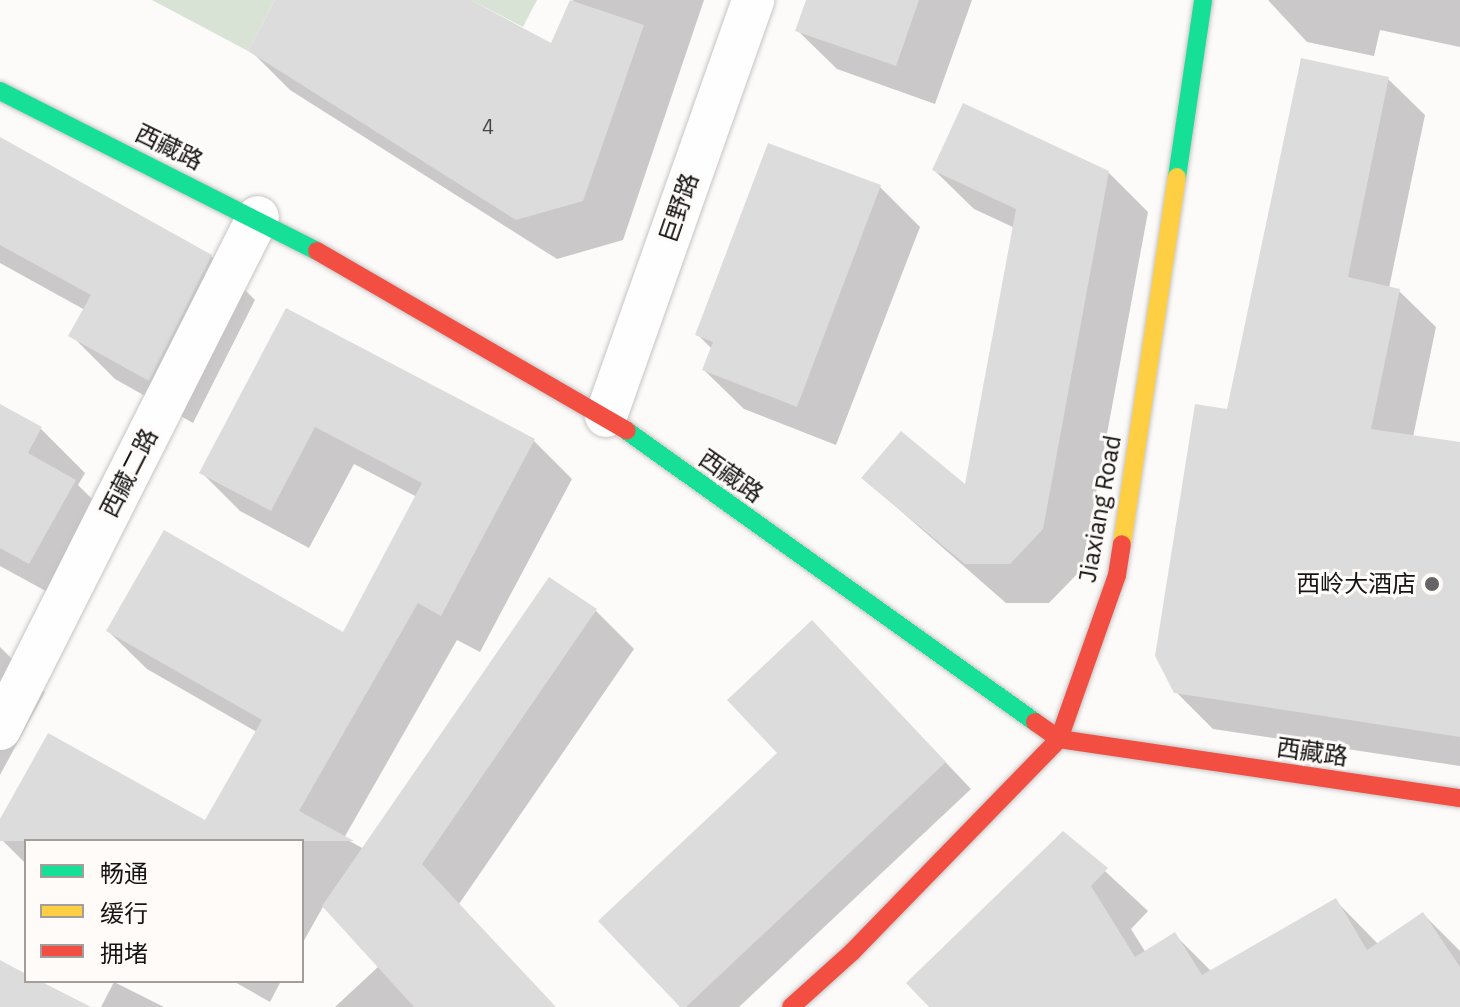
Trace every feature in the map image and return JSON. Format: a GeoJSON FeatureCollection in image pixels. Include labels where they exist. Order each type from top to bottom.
{"type":"FeatureCollection","features":[{"type":"Feature","properties":{"kind":"street","name":"巨野路"},"geometry":{"type":"LineString","coordinates":[[606,416],[753,0]]}},
{"type":"Feature","properties":{"kind":"street","name":"Jiaxiang Road"},"geometry":{"type":"LineString","coordinates":[[791,1007],[852,952],[1059,739],[1117,575],[1203,0]]}},
{"type":"Feature","properties":{"kind":"street","name":"西藏路"},"geometry":{"type":"LineString","coordinates":[[0,91],[258,217],[606,416],[1059,739],[1460,798]]}},
{"type":"Feature","properties":{"kind":"street","name":"西藏二路"},"geometry":{"type":"LineString","coordinates":[[0,729],[258,217]]}},
{"type":"Feature","properties":{"kind":"shaded area"},"geometry":{"type":"Polygon","coordinates":[[[152,0],[275,0],[248,51],[152,0]]]}},
{"type":"Feature","properties":{"kind":"shaded area"},"geometry":{"type":"Polygon","coordinates":[[[471,0],[537,0],[523,27],[471,0]]]}},
{"type":"Feature","properties":{"kind":"building"},"geometry":{"type":"Polygon","coordinates":[[[275,0],[471,0],[551,43],[570,0],[644,25],[583,201],[516,220],[248,51],[275,0]]]}},
{"type":"Feature","properties":{"kind":"building"},"geometry":{"type":"Polygon","coordinates":[[[806,0],[919,0],[896,66],[795,31],[806,0]]]}},
{"type":"Feature","properties":{"kind":"building"},"geometry":{"type":"Polygon","coordinates":[[[1301,58],[1389,77],[1348,277],[1400,289],[1371,429],[1460,442],[1460,737],[1174,693],[1155,656],[1195,404],[1227,409],[1301,58]]]}},
{"type":"Feature","properties":{"kind":"building"},"geometry":{"type":"Polygon","coordinates":[[[963,103],[1109,171],[1043,529],[1010,564],[965,564],[861,478],[901,431],[965,484],[1016,209],[932,170],[963,103]]]}},
{"type":"Feature","properties":{"kind":"building"},"geometry":{"type":"Polygon","coordinates":[[[0,137],[212,255],[149,381],[68,336],[91,295],[0,245],[0,137]]]}},
{"type":"Feature","properties":{"kind":"building"},"geometry":{"type":"Polygon","coordinates":[[[768,143],[881,185],[797,407],[702,370],[713,342],[695,335],[768,143]]]}},
{"type":"Feature","properties":{"kind":"building"},"geometry":{"type":"Polygon","coordinates":[[[286,308],[535,439],[441,616],[418,603],[299,811],[354,841],[0,841],[0,819],[48,733],[205,820],[262,720],[106,631],[164,530],[343,632],[422,483],[315,427],[271,511],[199,473],[286,308]]]}},
{"type":"Feature","properties":{"kind":"building"},"geometry":{"type":"Polygon","coordinates":[[[0,404],[42,427],[28,453],[76,480],[29,564],[0,548],[0,404]]]}},
{"type":"Feature","properties":{"kind":"building"},"geometry":{"type":"Polygon","coordinates":[[[549,577],[597,609],[422,864],[556,1007],[414,1007],[322,906],[549,577]]]}},
{"type":"Feature","properties":{"kind":"building"},"geometry":{"type":"Polygon","coordinates":[[[812,620],[946,762],[686,1007],[680,1007],[598,921],[777,753],[727,700],[812,620]]]}},
{"type":"Feature","properties":{"kind":"building"},"geometry":{"type":"Polygon","coordinates":[[[1063,831],[1108,868],[1091,886],[1135,957],[1175,932],[1202,975],[1336,898],[1367,950],[1423,912],[1460,967],[1460,1007],[929,1007],[906,983],[1063,831]]]}},
{"type":"Feature","properties":{"kind":"building"},"geometry":{"type":"Polygon","coordinates":[[[0,960],[24,973],[24,983],[44,983],[91,1007],[0,1007],[0,960]]]}},
{"type":"Feature","properties":{"kind":"traffic: fast"},"geometry":{"type":"LineString","coordinates":[[1177,177],[1203,0]]}},
{"type":"Feature","properties":{"kind":"traffic: fast"},"geometry":{"type":"LineString","coordinates":[[0,91],[317,251]]}},
{"type":"Feature","properties":{"kind":"traffic: fast"},"geometry":{"type":"LineString","coordinates":[[627,431],[1035,722]]}},
{"type":"Feature","properties":{"kind":"traffic: slow"},"geometry":{"type":"LineString","coordinates":[[1122,544],[1177,177]]}},
{"type":"Feature","properties":{"kind":"traffic: jam"},"geometry":{"type":"LineString","coordinates":[[317,251],[627,431]]}},
{"type":"Feature","properties":{"kind":"traffic: jam"},"geometry":{"type":"LineString","coordinates":[[791,1007],[852,952],[1059,739],[1117,575],[1122,544]]}},
{"type":"Feature","properties":{"kind":"traffic: jam"},"geometry":{"type":"LineString","coordinates":[[1035,722],[1059,739],[1460,798]]}},
{"type":"Feature","properties":{"kind":"place","name":"西岭大酒店"},"geometry":{"type":"Point","coordinates":[1432,584]}}]}
